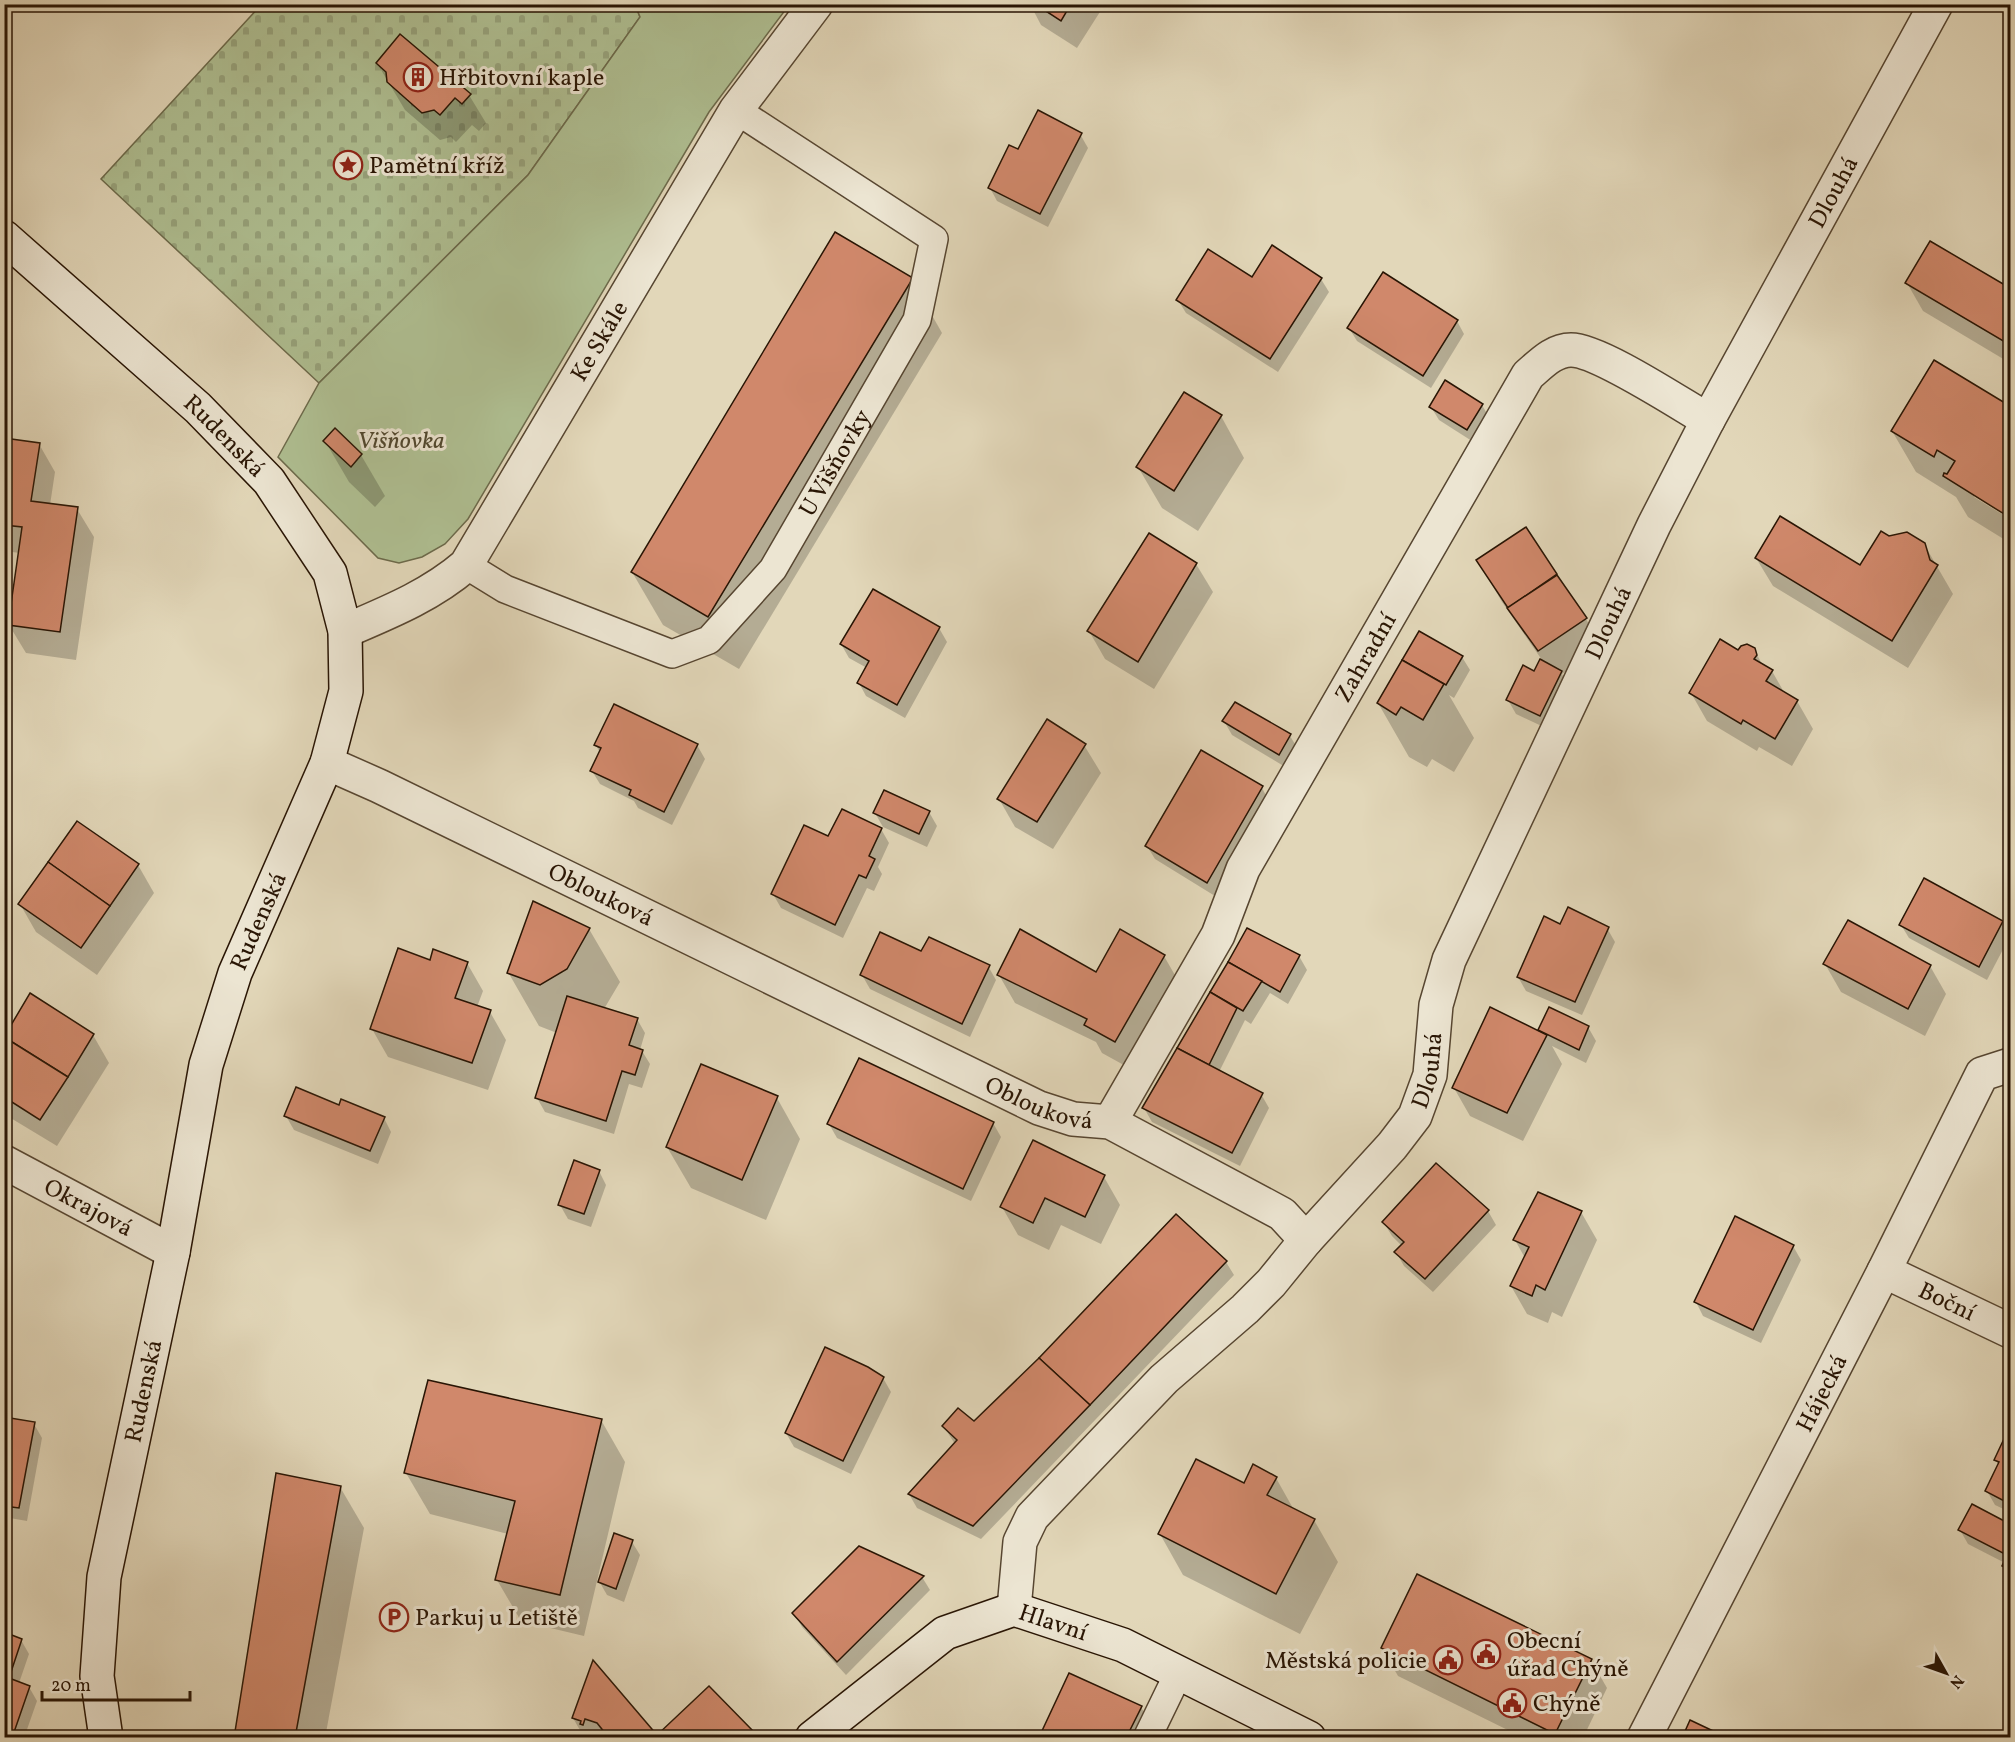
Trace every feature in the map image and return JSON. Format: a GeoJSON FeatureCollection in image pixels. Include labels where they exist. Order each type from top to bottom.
{"type":"FeatureCollection","features":[{"type":"Feature","properties":{"kind":"street","name":"Ke Skále"},"geometry":{"type":"LineString","coordinates":[[345,631],[411,602],[446,583],[466,565],[736,110],[816,4]]}},
{"type":"Feature","properties":{"kind":"street","name":"Dlouhá"},"geometry":{"type":"LineString","coordinates":[[1306,1240],[1392,1146],[1414,1116],[1430,1075],[1436,1005],[1449,960],[1654,525],[1708,420],[1936,4]]}},
{"type":"Feature","properties":{"kind":"street","name":"Rudenská"},"geometry":{"type":"LineString","coordinates":[[4,237],[198,408],[269,482],[330,573],[345,631],[346,691],[327,763],[234,973],[206,1065],[173,1252],[104,1577],[97,1676],[106,1737]]}},
{"type":"Feature","properties":{"kind":"street","name":"Zahradní"},"geometry":{"type":"LineString","coordinates":[[1110,1122],[1218,935],[1243,869],[1528,375],[1549,356],[1571,350],[1600,357],[1708,420]]}},
{"type":"Feature","properties":{"kind":"street","name":"Oblouková"},"geometry":{"type":"LineString","coordinates":[[327,763],[389,791],[1039,1108],[1073,1119],[1110,1122],[1282,1214],[1306,1240]]}},
{"type":"Feature","properties":{"kind":"street","name":"Hájecká"},"geometry":{"type":"LineString","coordinates":[[1644,1737],[1982,1074],[2010,1065]]}},
{"type":"Feature","properties":{"kind":"street","name":"Okrajová"},"geometry":{"type":"LineString","coordinates":[[4,1162],[173,1252]]}},
{"type":"Feature","properties":{"kind":"street"},"geometry":{"type":"LineString","coordinates":[[1014,1610],[1020,1542],[1032,1517],[1164,1378],[1245,1309],[1271,1283],[1306,1240]]}},
{"type":"Feature","properties":{"kind":"street","name":"Boční"},"geometry":{"type":"LineString","coordinates":[[1884,1270],[2010,1331]]}},
{"type":"Feature","properties":{"kind":"street","name":"Hlavní"},"geometry":{"type":"LineString","coordinates":[[812,1737],[945,1633],[1014,1610],[1123,1645],[1309,1737]]}},
{"type":"Feature","properties":{"kind":"lane","name":"U Višňovky"},"geometry":{"type":"LineString","coordinates":[[466,565],[505,589],[672,654],[709,640],[773,569],[917,320],[934,239],[736,110]]}},
{"type":"Feature","properties":{"kind":"lane"},"geometry":{"type":"LineString","coordinates":[[1147,1737],[1179,1672]]}},
{"type":"Feature","properties":{"kind":"green space"},"geometry":{"type":"Polygon","coordinates":[[[632,4],[636,7],[640,17],[528,175],[319,383],[101,179],[261,5],[632,4]]]}},
{"type":"Feature","properties":{"kind":"green space","name":"Višňovka"},"geometry":{"type":"Polygon","coordinates":[[[642,4],[789,5],[709,112],[468,519],[445,544],[422,557],[399,563],[378,558],[278,457],[319,383],[528,175],[640,17],[636,7],[642,4]]]}},
{"type":"Feature","properties":{"kind":"building"},"geometry":{"type":"Polygon","coordinates":[[[1035,4],[1071,4],[1061,21],[1035,4]]]}},
{"type":"Feature","properties":{"kind":"building","name":"Hřbitovní kaple"},"geometry":{"type":"Polygon","coordinates":[[[400,34],[471,94],[462,104],[455,98],[440,115],[434,110],[422,113],[387,82],[386,72],[376,63],[400,34]]]}},
{"type":"Feature","properties":{"kind":"building"},"geometry":{"type":"Polygon","coordinates":[[[1038,110],[1082,133],[1040,214],[988,188],[1009,145],[1018,149],[1038,110]]]}},
{"type":"Feature","properties":{"kind":"building"},"geometry":{"type":"Polygon","coordinates":[[[835,232],[913,278],[708,617],[631,572],[835,232]]]}},
{"type":"Feature","properties":{"kind":"building"},"geometry":{"type":"Polygon","coordinates":[[[1930,241],[2010,288],[2010,345],[1905,283],[1930,241]]]}},
{"type":"Feature","properties":{"kind":"building"},"geometry":{"type":"Polygon","coordinates":[[[1272,245],[1322,278],[1270,359],[1176,300],[1208,249],[1252,277],[1272,245]]]}},
{"type":"Feature","properties":{"kind":"building"},"geometry":{"type":"Polygon","coordinates":[[[1383,272],[1458,320],[1423,376],[1347,328],[1383,272]]]}},
{"type":"Feature","properties":{"kind":"building"},"geometry":{"type":"Polygon","coordinates":[[[1934,360],[2010,406],[2010,503],[2004,514],[1943,476],[1944,473],[1947,474],[1955,461],[1937,450],[1934,457],[1891,431],[1934,360]]]}},
{"type":"Feature","properties":{"kind":"building"},"geometry":{"type":"Polygon","coordinates":[[[1445,380],[1483,404],[1467,430],[1429,407],[1445,380]]]}},
{"type":"Feature","properties":{"kind":"building"},"geometry":{"type":"Polygon","coordinates":[[[1184,392],[1222,415],[1174,491],[1136,467],[1184,392]]]}},
{"type":"Feature","properties":{"kind":"building"},"geometry":{"type":"Polygon","coordinates":[[[335,428],[362,454],[351,467],[323,441],[335,428]]]}},
{"type":"Feature","properties":{"kind":"building"},"geometry":{"type":"Polygon","coordinates":[[[4,438],[40,443],[31,501],[78,507],[60,632],[8,625],[22,527],[4,525],[4,438]]]}},
{"type":"Feature","properties":{"kind":"building"},"geometry":{"type":"Polygon","coordinates":[[[1780,516],[1860,565],[1881,531],[1889,536],[1907,532],[1925,543],[1930,560],[1938,565],[1892,641],[1755,558],[1780,516]]]}},
{"type":"Feature","properties":{"kind":"building"},"geometry":{"type":"Polygon","coordinates":[[[1526,527],[1557,574],[1508,608],[1476,560],[1526,527]]]}},
{"type":"Feature","properties":{"kind":"building"},"geometry":{"type":"Polygon","coordinates":[[[1149,533],[1197,563],[1138,662],[1087,631],[1149,533]]]}},
{"type":"Feature","properties":{"kind":"building"},"geometry":{"type":"Polygon","coordinates":[[[1557,575],[1587,618],[1538,651],[1507,608],[1557,575]]]}},
{"type":"Feature","properties":{"kind":"building"},"geometry":{"type":"Polygon","coordinates":[[[873,589],[940,627],[897,705],[857,683],[869,661],[840,644],[873,589]]]}},
{"type":"Feature","properties":{"kind":"building"},"geometry":{"type":"Polygon","coordinates":[[[1419,631],[1463,656],[1446,685],[1402,660],[1419,631]]]}},
{"type":"Feature","properties":{"kind":"building"},"geometry":{"type":"Polygon","coordinates":[[[1720,639],[1738,650],[1747,644],[1755,648],[1757,655],[1754,659],[1773,670],[1766,681],[1798,700],[1775,739],[1743,720],[1741,724],[1689,693],[1720,639]]]}},
{"type":"Feature","properties":{"kind":"building"},"geometry":{"type":"Polygon","coordinates":[[[1540,659],[1562,671],[1540,716],[1506,700],[1523,665],[1534,671],[1540,659]]]}},
{"type":"Feature","properties":{"kind":"building"},"geometry":{"type":"Polygon","coordinates":[[[1402,660],[1444,684],[1423,720],[1401,707],[1396,715],[1377,703],[1402,660]]]}},
{"type":"Feature","properties":{"kind":"building"},"geometry":{"type":"Polygon","coordinates":[[[1235,702],[1291,734],[1279,755],[1222,721],[1235,702]]]}},
{"type":"Feature","properties":{"kind":"building"},"geometry":{"type":"Polygon","coordinates":[[[614,704],[698,744],[664,812],[629,795],[631,790],[590,771],[601,748],[594,745],[614,704]]]}},
{"type":"Feature","properties":{"kind":"building"},"geometry":{"type":"Polygon","coordinates":[[[1047,719],[1086,744],[1037,822],[997,799],[1047,719]]]}},
{"type":"Feature","properties":{"kind":"building"},"geometry":{"type":"Polygon","coordinates":[[[1201,750],[1263,786],[1207,883],[1145,846],[1201,750]]]}},
{"type":"Feature","properties":{"kind":"building"},"geometry":{"type":"Polygon","coordinates":[[[884,790],[930,811],[919,834],[873,813],[884,790]]]}},
{"type":"Feature","properties":{"kind":"building"},"geometry":{"type":"Polygon","coordinates":[[[842,809],[882,828],[869,856],[875,859],[866,878],[859,875],[835,925],[771,894],[804,825],[828,836],[842,809]]]}},
{"type":"Feature","properties":{"kind":"building"},"geometry":{"type":"Polygon","coordinates":[[[77,821],[139,864],[110,906],[48,862],[77,821]]]}},
{"type":"Feature","properties":{"kind":"building"},"geometry":{"type":"Polygon","coordinates":[[[48,862],[110,906],[81,948],[18,904],[48,862]]]}},
{"type":"Feature","properties":{"kind":"building"},"geometry":{"type":"Polygon","coordinates":[[[1924,878],[2003,921],[1979,967],[1899,925],[1924,878]]]}},
{"type":"Feature","properties":{"kind":"building"},"geometry":{"type":"Polygon","coordinates":[[[533,901],[590,928],[567,969],[540,985],[507,973],[533,901]]]}},
{"type":"Feature","properties":{"kind":"building"},"geometry":{"type":"Polygon","coordinates":[[[1568,907],[1609,927],[1575,1002],[1517,977],[1544,916],[1560,924],[1568,907]]]}},
{"type":"Feature","properties":{"kind":"building"},"geometry":{"type":"Polygon","coordinates":[[[1848,920],[1931,965],[1908,1009],[1823,964],[1848,920]]]}},
{"type":"Feature","properties":{"kind":"building"},"geometry":{"type":"Polygon","coordinates":[[[1247,928],[1300,955],[1280,992],[1228,962],[1247,928]]]}},
{"type":"Feature","properties":{"kind":"building"},"geometry":{"type":"Polygon","coordinates":[[[1020,929],[1096,972],[1120,929],[1165,955],[1115,1042],[1084,1025],[1087,1019],[997,975],[1020,929]]]}},
{"type":"Feature","properties":{"kind":"building"},"geometry":{"type":"Polygon","coordinates":[[[880,932],[921,951],[929,937],[990,965],[962,1024],[860,975],[880,932]]]}},
{"type":"Feature","properties":{"kind":"building"},"geometry":{"type":"Polygon","coordinates":[[[398,948],[430,960],[433,949],[468,962],[455,998],[491,1010],[472,1063],[370,1029],[398,948]]]}},
{"type":"Feature","properties":{"kind":"building"},"geometry":{"type":"Polygon","coordinates":[[[1228,962],[1262,981],[1243,1011],[1210,992],[1228,962]]]}},
{"type":"Feature","properties":{"kind":"building"},"geometry":{"type":"Polygon","coordinates":[[[1210,992],[1237,1008],[1209,1065],[1177,1048],[1210,992]]]}},
{"type":"Feature","properties":{"kind":"building"},"geometry":{"type":"Polygon","coordinates":[[[30,993],[94,1034],[68,1077],[4,1037],[30,993]]]}},
{"type":"Feature","properties":{"kind":"building"},"geometry":{"type":"Polygon","coordinates":[[[567,996],[638,1018],[629,1045],[643,1050],[635,1075],[622,1071],[606,1121],[535,1098],[567,996]]]}},
{"type":"Feature","properties":{"kind":"building"},"geometry":{"type":"Polygon","coordinates":[[[1490,1007],[1547,1035],[1507,1113],[1452,1088],[1490,1007]]]}},
{"type":"Feature","properties":{"kind":"building"},"geometry":{"type":"Polygon","coordinates":[[[1549,1007],[1589,1026],[1579,1050],[1538,1030],[1549,1007]]]}},
{"type":"Feature","properties":{"kind":"building"},"geometry":{"type":"Polygon","coordinates":[[[4,1037],[68,1077],[40,1120],[4,1097],[4,1037]]]}},
{"type":"Feature","properties":{"kind":"building"},"geometry":{"type":"Polygon","coordinates":[[[1177,1048],[1263,1093],[1232,1153],[1142,1108],[1177,1048]]]}},
{"type":"Feature","properties":{"kind":"building"},"geometry":{"type":"Polygon","coordinates":[[[859,1058],[994,1122],[963,1189],[827,1124],[859,1058]]]}},
{"type":"Feature","properties":{"kind":"building"},"geometry":{"type":"Polygon","coordinates":[[[701,1064],[778,1096],[742,1180],[666,1147],[701,1064]]]}},
{"type":"Feature","properties":{"kind":"building"},"geometry":{"type":"Polygon","coordinates":[[[296,1087],[339,1105],[341,1099],[385,1117],[370,1151],[284,1116],[296,1087]]]}},
{"type":"Feature","properties":{"kind":"building"},"geometry":{"type":"Polygon","coordinates":[[[1033,1140],[1105,1175],[1085,1217],[1045,1198],[1033,1223],[1000,1207],[1033,1140]]]}},
{"type":"Feature","properties":{"kind":"building"},"geometry":{"type":"Polygon","coordinates":[[[574,1160],[600,1170],[584,1214],[558,1205],[574,1160]]]}},
{"type":"Feature","properties":{"kind":"building"},"geometry":{"type":"Polygon","coordinates":[[[1436,1163],[1489,1210],[1425,1279],[1394,1252],[1404,1242],[1382,1222],[1436,1163]]]}},
{"type":"Feature","properties":{"kind":"building"},"geometry":{"type":"Polygon","coordinates":[[[1538,1192],[1582,1211],[1545,1290],[1536,1285],[1532,1296],[1510,1286],[1529,1247],[1513,1240],[1538,1192]]]}},
{"type":"Feature","properties":{"kind":"building"},"geometry":{"type":"Polygon","coordinates":[[[1176,1214],[1227,1261],[1090,1405],[1039,1358],[1176,1214]]]}},
{"type":"Feature","properties":{"kind":"building"},"geometry":{"type":"Polygon","coordinates":[[[1735,1216],[1794,1245],[1753,1330],[1694,1302],[1735,1216]]]}},
{"type":"Feature","properties":{"kind":"building"},"geometry":{"type":"Polygon","coordinates":[[[825,1347],[884,1377],[843,1461],[785,1433],[825,1347]]]}},
{"type":"Feature","properties":{"kind":"building"},"geometry":{"type":"Polygon","coordinates":[[[1039,1358],[1090,1405],[973,1526],[908,1494],[957,1440],[942,1426],[958,1408],[974,1421],[1039,1358]]]}},
{"type":"Feature","properties":{"kind":"building"},"geometry":{"type":"Polygon","coordinates":[[[428,1380],[602,1419],[560,1595],[495,1580],[515,1501],[404,1473],[428,1380]]]}},
{"type":"Feature","properties":{"kind":"building"},"geometry":{"type":"Polygon","coordinates":[[[4,1417],[35,1422],[19,1508],[4,1506],[4,1417]]]}},
{"type":"Feature","properties":{"kind":"building"},"geometry":{"type":"Polygon","coordinates":[[[2010,1426],[2010,1504],[1985,1491],[1999,1462],[1994,1460],[2010,1426]]]}},
{"type":"Feature","properties":{"kind":"building"},"geometry":{"type":"Polygon","coordinates":[[[1196,1459],[1244,1483],[1253,1464],[1277,1477],[1267,1495],[1315,1519],[1276,1594],[1158,1534],[1196,1459]]]}},
{"type":"Feature","properties":{"kind":"building"},"geometry":{"type":"Polygon","coordinates":[[[276,1473],[341,1486],[295,1738],[234,1738],[276,1473]]]}},
{"type":"Feature","properties":{"kind":"building"},"geometry":{"type":"Polygon","coordinates":[[[1972,1504],[2010,1524],[2010,1570],[2002,1566],[2007,1555],[1958,1530],[1972,1504]]]}},
{"type":"Feature","properties":{"kind":"building"},"geometry":{"type":"Polygon","coordinates":[[[614,1533],[633,1540],[616,1589],[598,1582],[614,1533]]]}},
{"type":"Feature","properties":{"kind":"building"},"geometry":{"type":"Polygon","coordinates":[[[859,1546],[924,1576],[837,1662],[792,1613],[859,1546]]]}},
{"type":"Feature","properties":{"kind":"building","name":"Obecní úřad Chýně"},"geometry":{"type":"Polygon","coordinates":[[[1417,1574],[1592,1659],[1555,1734],[1381,1648],[1417,1574]]]}},
{"type":"Feature","properties":{"kind":"building"},"geometry":{"type":"Polygon","coordinates":[[[4,1632],[22,1639],[9,1678],[30,1686],[12,1738],[4,1738],[4,1632]]]}},
{"type":"Feature","properties":{"kind":"building"},"geometry":{"type":"Polygon","coordinates":[[[593,1660],[659,1738],[609,1738],[597,1723],[585,1719],[583,1725],[580,1724],[581,1721],[572,1718],[593,1660]]]}},
{"type":"Feature","properties":{"kind":"building"},"geometry":{"type":"Polygon","coordinates":[[[1069,1673],[1142,1706],[1126,1738],[1050,1738],[1041,1733],[1069,1673]]]}},
{"type":"Feature","properties":{"kind":"building"},"geometry":{"type":"Polygon","coordinates":[[[709,1686],[754,1732],[748,1738],[659,1738],[657,1735],[709,1686]]]}},
{"type":"Feature","properties":{"kind":"building"},"geometry":{"type":"Polygon","coordinates":[[[1690,1720],[1728,1738],[1682,1738],[1690,1720]]]}},
{"type":"Feature","properties":{"kind":"place","name":"Hřbitovní kaple"},"geometry":{"type":"Point","coordinates":[418,77]}},
{"type":"Feature","properties":{"kind":"place","name":"Pamětní kříž"},"geometry":{"type":"Point","coordinates":[348,165]}},
{"type":"Feature","properties":{"kind":"place","name":"Parkuj u Letiště"},"geometry":{"type":"Point","coordinates":[394,1617]}},
{"type":"Feature","properties":{"kind":"place","name":"Obecní úřad Chýně"},"geometry":{"type":"Point","coordinates":[1486,1654]}},
{"type":"Feature","properties":{"kind":"place","name":"Městská policie"},"geometry":{"type":"Point","coordinates":[1448,1660]}},
{"type":"Feature","properties":{"kind":"place","name":"Chýně"},"geometry":{"type":"Point","coordinates":[1512,1703]}}]}
